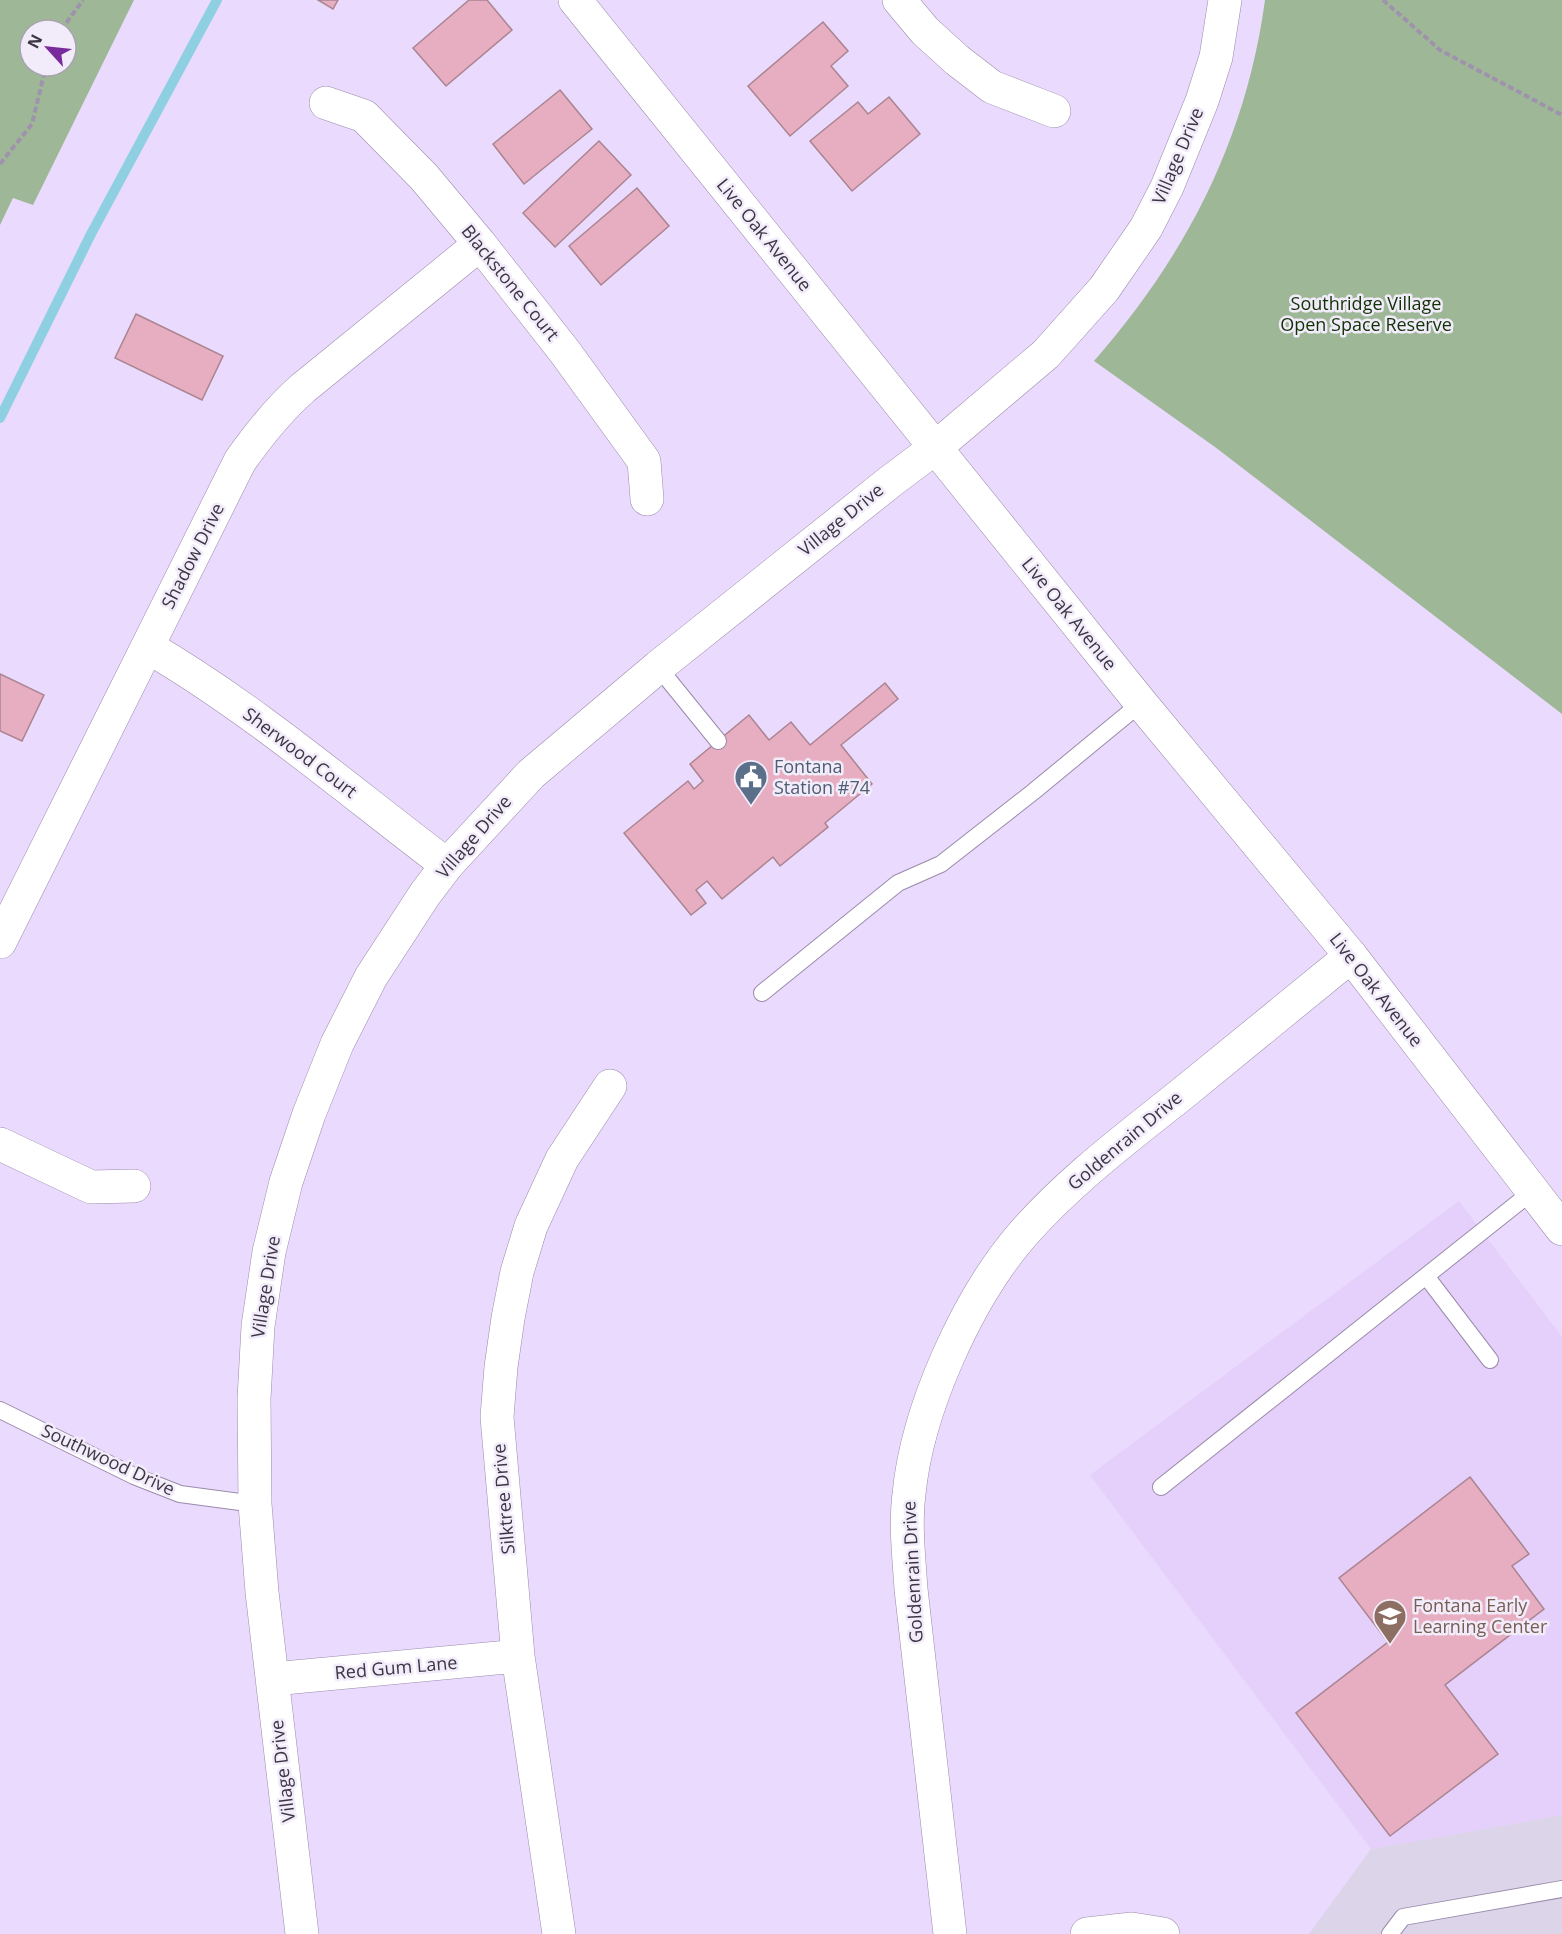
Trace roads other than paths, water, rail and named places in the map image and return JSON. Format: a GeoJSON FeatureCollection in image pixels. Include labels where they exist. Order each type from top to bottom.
{"type":"FeatureCollection","features":[{"type":"Feature","properties":{"kind":"street","name":"Live Oak Avenue"},"geometry":{"type":"LineString","coordinates":[[575,0],[1141,703],[1351,956],[1562,1228]]}},
{"type":"Feature","properties":{"kind":"street"},"geometry":{"type":"LineString","coordinates":[[899,0],[925,31],[992,87],[1054,111]]}},
{"type":"Feature","properties":{"kind":"street","name":"Village Drive"},"geometry":{"type":"LineString","coordinates":[[302,1934],[262,1592],[255,1504],[254,1400],[258,1326],[269,1252],[286,1182],[309,1114],[342,1034],[371,978],[400,930],[447,865],[531,774],[658,667],[935,448],[1046,354],[1104,289],[1146,228],[1167,187],[1202,101],[1216,57],[1225,0]]}},
{"type":"Feature","properties":{"kind":"street","name":"Blackstone Court"},"geometry":{"type":"LineString","coordinates":[[327,103],[364,116],[424,177],[480,244],[565,352],[644,461],[646,499]]}},
{"type":"Feature","properties":{"kind":"street","name":"Shadow Drive"},"geometry":{"type":"LineString","coordinates":[[0,942],[240,461],[284,405],[480,244]]}},
{"type":"Feature","properties":{"kind":"street","name":"Sherwood Court"},"geometry":{"type":"LineString","coordinates":[[148,647],[236,704],[447,865]]}},
{"type":"Feature","properties":{"kind":"street","name":"Goldenrain Drive"},"geometry":{"type":"LineString","coordinates":[[950,1934],[911,1589],[908,1542],[909,1494],[915,1460],[923,1426],[948,1357],[986,1286],[1002,1262],[1051,1205],[1091,1167],[1351,956]]}},
{"type":"Feature","properties":{"kind":"street","name":"Silktree Drive"},"geometry":{"type":"LineString","coordinates":[[560,1934],[518,1656],[497,1417],[508,1318],[517,1272],[531,1226],[562,1159],[610,1086]]}},
{"type":"Feature","properties":{"kind":"street"},"geometry":{"type":"LineString","coordinates":[[0,1143],[91,1187],[134,1186]]}},
{"type":"Feature","properties":{"kind":"street","name":"Red Gum Lane"},"geometry":{"type":"LineString","coordinates":[[273,1679],[518,1656]]}},
{"type":"Feature","properties":{"kind":"street"},"geometry":{"type":"LineString","coordinates":[[1087,1934],[1132,1929],[1163,1934]]}},
{"type":"Feature","properties":{"kind":"lane"},"geometry":{"type":"LineString","coordinates":[[658,667],[718,741]]}},
{"type":"Feature","properties":{"kind":"lane"},"geometry":{"type":"LineString","coordinates":[[762,993],[898,883],[941,864],[1141,703]]}},
{"type":"Feature","properties":{"kind":"lane"},"geometry":{"type":"LineString","coordinates":[[1161,1487],[1533,1191]]}},
{"type":"Feature","properties":{"kind":"lane"},"geometry":{"type":"LineString","coordinates":[[1426,1276],[1490,1360]]}},
{"type":"Feature","properties":{"kind":"lane","name":"Southwood Drive"},"geometry":{"type":"LineString","coordinates":[[0,1410],[134,1476],[180,1494],[255,1504]]}},
{"type":"Feature","properties":{"kind":"lane"},"geometry":{"type":"LineString","coordinates":[[1390,1934],[1403,1917],[1562,1889]]}},
{"type":"Feature","properties":{"kind":"waterway"},"geometry":{"type":"LineString","coordinates":[[0,418],[91,234],[217,0]]}},
{"type":"Feature","properties":{"kind":"place","name":"Fontana Station #74"},"geometry":{"type":"Point","coordinates":[751,806]}},
{"type":"Feature","properties":{"kind":"place","name":"Fontana Early Learning Center"},"geometry":{"type":"Point","coordinates":[1390,1645]}},
{"type":"Feature","properties":{"kind":"park label","name":"Southridge Village Open Space Reserve"},"geometry":{"type":"Point","coordinates":[1366,314]}}]}
